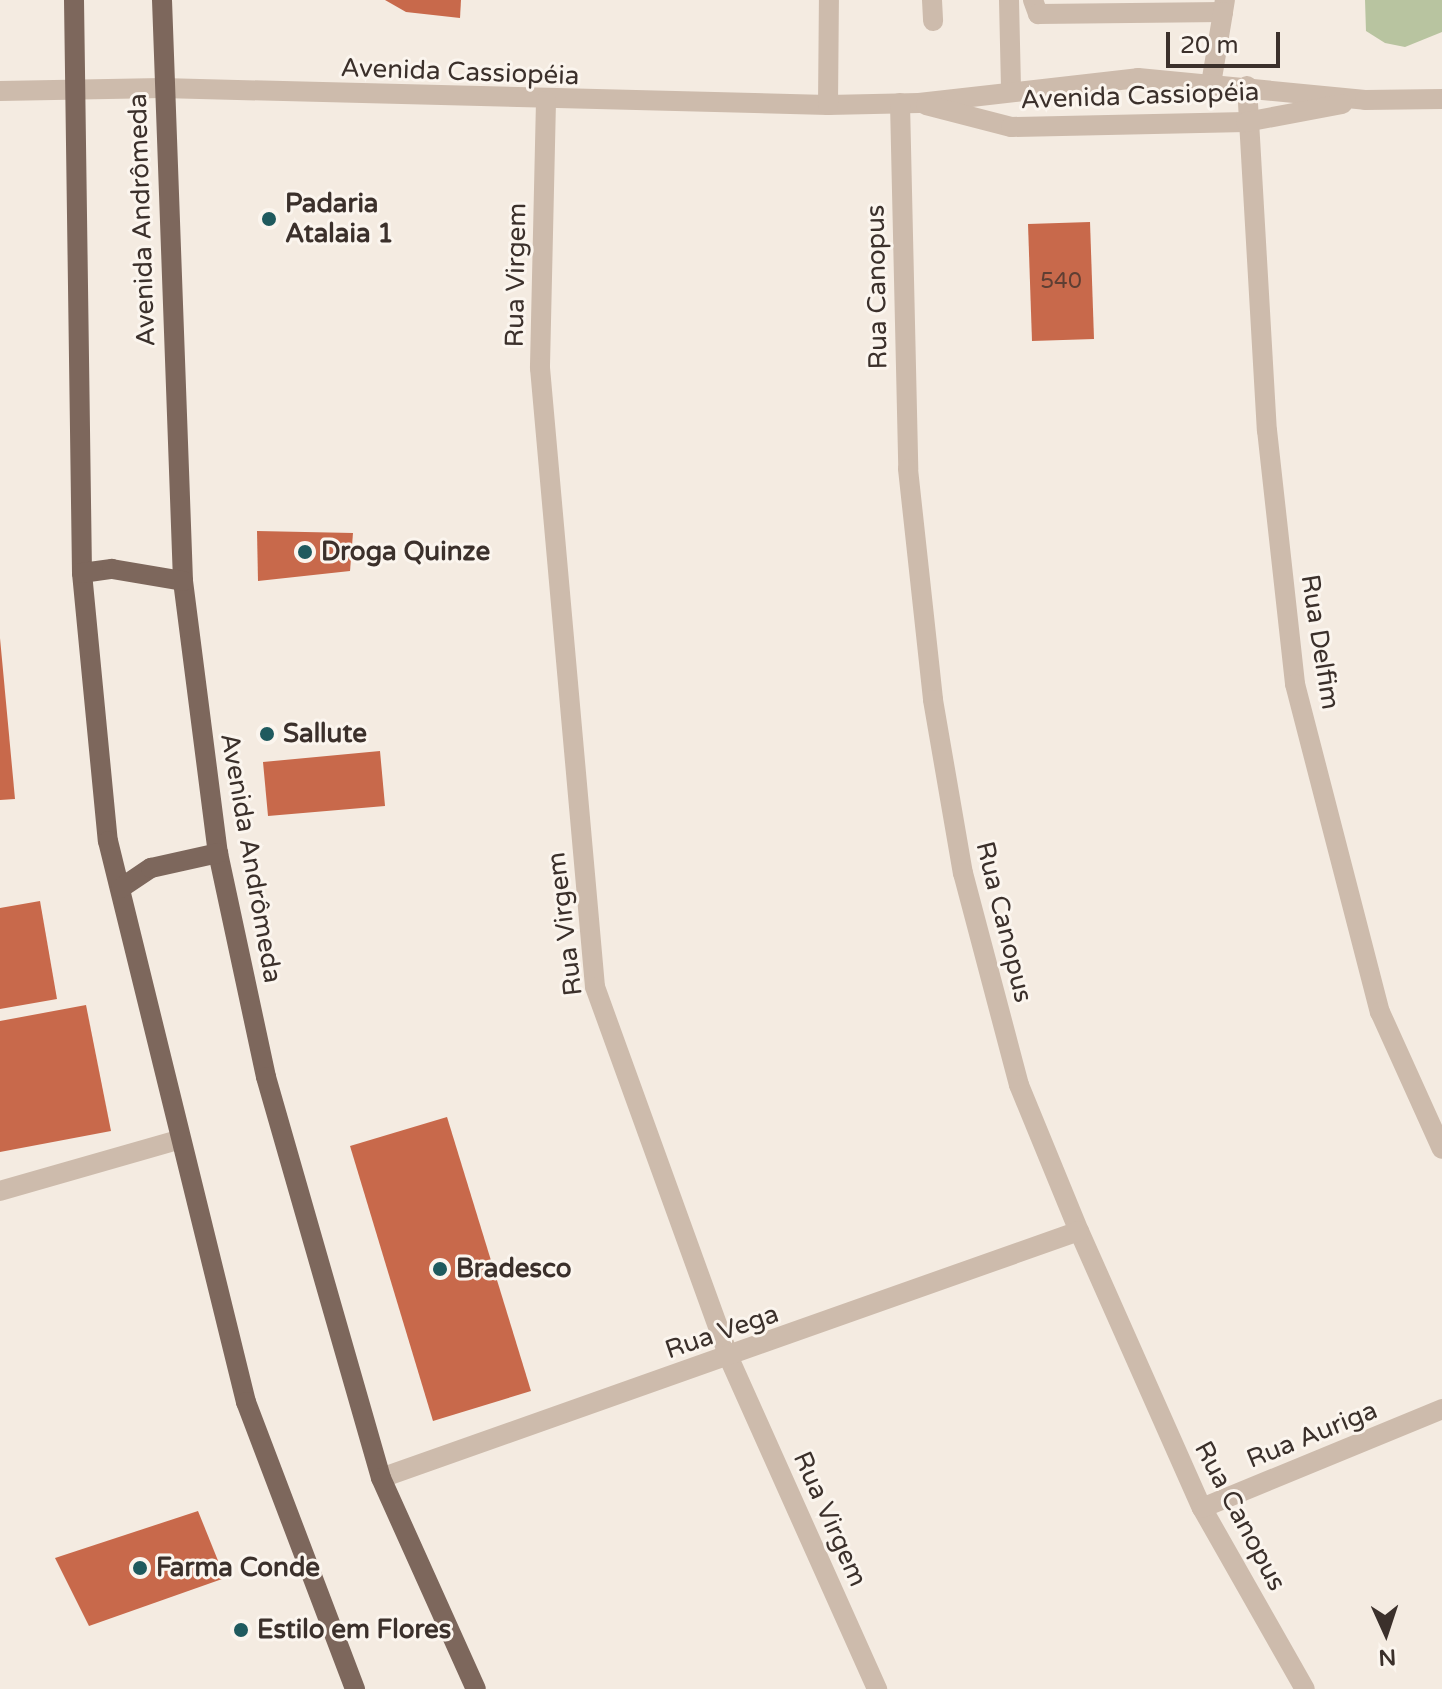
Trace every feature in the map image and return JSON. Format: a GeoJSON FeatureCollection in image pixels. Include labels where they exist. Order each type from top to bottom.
{"type":"FeatureCollection","features":[{"type":"Feature","properties":{"kind":"main road"},"geometry":{"type":"LineString","coordinates":[[74,0],[82,573],[108,841],[178,1140],[246,1402],[355,1689]]}},
{"type":"Feature","properties":{"kind":"main road","name":"Avenida Andrômeda"},"geometry":{"type":"LineString","coordinates":[[162,0],[162,88],[183,581],[218,853],[266,1077],[381,1478],[476,1689]]}},
{"type":"Feature","properties":{"kind":"main road"},"geometry":{"type":"LineString","coordinates":[[82,573],[112,569],[183,581]]}},
{"type":"Feature","properties":{"kind":"main road"},"geometry":{"type":"LineString","coordinates":[[121,888],[151,868],[218,853]]}},
{"type":"Feature","properties":{"kind":"street"},"geometry":{"type":"LineString","coordinates":[[828,105],[829,0]]}},
{"type":"Feature","properties":{"kind":"street"},"geometry":{"type":"LineString","coordinates":[[1009,0],[1011,87]]}},
{"type":"Feature","properties":{"kind":"street"},"geometry":{"type":"LineString","coordinates":[[1033,0],[1038,14],[1224,6],[1211,84]]}},
{"type":"Feature","properties":{"kind":"street","name":"Avenida Cassiopéia"},"geometry":{"type":"LineString","coordinates":[[2,89],[74,95],[162,88],[546,101],[828,105],[909,103],[1011,87],[1138,78],[1247,86],[1365,100],[1442,99]]}},
{"type":"Feature","properties":{"kind":"street","name":"Rua Delfim"},"geometry":{"type":"LineString","coordinates":[[1247,86],[1246,122],[1267,430],[1295,684],[1380,1012],[1442,1149]]}},
{"type":"Feature","properties":{"kind":"street","name":"Avenida Cassiopéia"},"geometry":{"type":"LineString","coordinates":[[909,103],[1011,127],[1246,122],[1365,100]]}},
{"type":"Feature","properties":{"kind":"street","name":"Rua Virgem"},"geometry":{"type":"LineString","coordinates":[[546,101],[540,368],[595,987],[729,1358],[877,1689]]}},
{"type":"Feature","properties":{"kind":"street","name":"Rua Canopus"},"geometry":{"type":"LineString","coordinates":[[909,103],[908,469],[933,700],[963,873],[1019,1085],[1079,1231],[1202,1508],[1305,1689]]}},
{"type":"Feature","properties":{"kind":"street"},"geometry":{"type":"LineString","coordinates":[[0,1191],[178,1140]]}},
{"type":"Feature","properties":{"kind":"street","name":"Rua Vega"},"geometry":{"type":"LineString","coordinates":[[381,1478],[729,1358],[1079,1231]]}},
{"type":"Feature","properties":{"kind":"street","name":"Rua Auriga"},"geometry":{"type":"LineString","coordinates":[[1202,1508],[1442,1409]]}},
{"type":"Feature","properties":{"kind":"green space"},"geometry":{"type":"Polygon","coordinates":[[[1365,0],[1442,0],[1442,32],[1405,47],[1385,43],[1366,31],[1365,0]]]}},
{"type":"Feature","properties":{"kind":"building"},"geometry":{"type":"Polygon","coordinates":[[[385,0],[461,0],[460,18],[406,12],[385,0]]]}},
{"type":"Feature","properties":{"kind":"building"},"geometry":{"type":"Polygon","coordinates":[[[1090,222],[1094,339],[1032,341],[1028,224],[1090,222]]]}},
{"type":"Feature","properties":{"kind":"building","name":"Droga Quinze"},"geometry":{"type":"Polygon","coordinates":[[[257,531],[353,533],[350,571],[258,581],[257,531]]]}},
{"type":"Feature","properties":{"kind":"building"},"geometry":{"type":"Polygon","coordinates":[[[0,638],[15,799],[0,800],[0,638]]]}},
{"type":"Feature","properties":{"kind":"building"},"geometry":{"type":"Polygon","coordinates":[[[380,751],[385,806],[268,816],[263,762],[380,751]]]}},
{"type":"Feature","properties":{"kind":"building"},"geometry":{"type":"Polygon","coordinates":[[[40,901],[57,999],[0,1009],[0,908],[40,901]]]}},
{"type":"Feature","properties":{"kind":"building"},"geometry":{"type":"Polygon","coordinates":[[[86,1005],[111,1131],[0,1152],[0,1021],[86,1005]]]}},
{"type":"Feature","properties":{"kind":"building","name":"Bradesco"},"geometry":{"type":"Polygon","coordinates":[[[447,1117],[531,1391],[433,1421],[350,1146],[447,1117]]]}},
{"type":"Feature","properties":{"kind":"building","name":"Farma Conde"},"geometry":{"type":"Polygon","coordinates":[[[198,1511],[225,1578],[89,1626],[55,1558],[198,1511]]]}},
{"type":"Feature","properties":{"kind":"place","name":"Padaria Atalaia 1"},"geometry":{"type":"Point","coordinates":[269,219]}},
{"type":"Feature","properties":{"kind":"place","name":"Droga Quinze"},"geometry":{"type":"Point","coordinates":[305,552]}},
{"type":"Feature","properties":{"kind":"place","name":"Sallute"},"geometry":{"type":"Point","coordinates":[267,734]}},
{"type":"Feature","properties":{"kind":"place","name":"Bradesco"},"geometry":{"type":"Point","coordinates":[440,1269]}},
{"type":"Feature","properties":{"kind":"place","name":"Farma Conde"},"geometry":{"type":"Point","coordinates":[140,1568]}},
{"type":"Feature","properties":{"kind":"place","name":"Estilo em Flores"},"geometry":{"type":"Point","coordinates":[241,1630]}}]}
